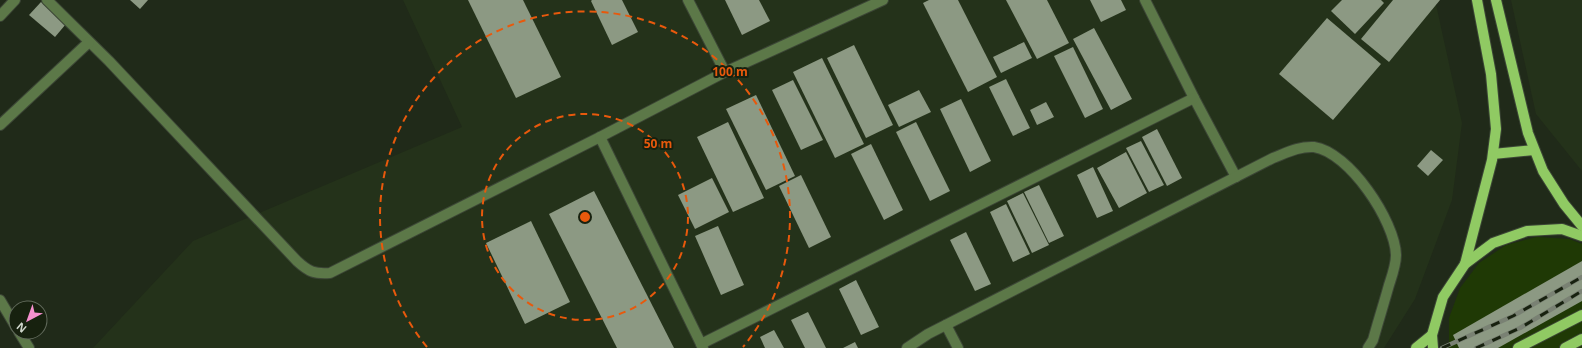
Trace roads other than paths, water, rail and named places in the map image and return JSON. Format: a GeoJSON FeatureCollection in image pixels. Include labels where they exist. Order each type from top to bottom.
{"type":"FeatureCollection","features":[{"type":"Feature","properties":{"kind":"main road"},"geometry":{"type":"LineString","coordinates":[[1465,264],[1493,154],[1496,129],[1491,74],[1476,0]]}},
{"type":"Feature","properties":{"kind":"main road"},"geometry":{"type":"LineString","coordinates":[[1496,0],[1528,132],[1534,150],[1543,171],[1559,198],[1582,226]]}},
{"type":"Feature","properties":{"kind":"main road"},"geometry":{"type":"LineString","coordinates":[[1493,154],[1534,150]]}},
{"type":"Feature","properties":{"kind":"main road"},"geometry":{"type":"LineString","coordinates":[[1432,348],[1432,335],[1442,297],[1465,264],[1493,242],[1527,231],[1562,229],[1582,236]]}},
{"type":"Feature","properties":{"kind":"main road"},"geometry":{"type":"LineString","coordinates":[[1518,348],[1582,315]]}},
{"type":"Feature","properties":{"kind":"main road"},"geometry":{"type":"LineString","coordinates":[[1416,348],[1432,335]]}},
{"type":"Feature","properties":{"kind":"main road"},"geometry":{"type":"LineString","coordinates":[[1564,348],[1582,339]]}},
{"type":"Feature","properties":{"kind":"street"},"geometry":{"type":"LineString","coordinates":[[0,16],[15,0]]}},
{"type":"Feature","properties":{"kind":"street"},"geometry":{"type":"LineString","coordinates":[[47,0],[89,42],[297,261],[307,270],[317,274],[330,273],[600,137],[724,72],[883,0]]}},
{"type":"Feature","properties":{"kind":"street"},"geometry":{"type":"LineString","coordinates":[[688,0],[724,72]]}},
{"type":"Feature","properties":{"kind":"street"},"geometry":{"type":"LineString","coordinates":[[1145,0],[1194,98],[1236,177]]}},
{"type":"Feature","properties":{"kind":"street"},"geometry":{"type":"LineString","coordinates":[[0,126],[89,42]]}},
{"type":"Feature","properties":{"kind":"street"},"geometry":{"type":"LineString","coordinates":[[600,137],[702,346],[1194,98]]}},
{"type":"Feature","properties":{"kind":"street"},"geometry":{"type":"LineString","coordinates":[[907,348],[928,334],[1236,177],[1288,152],[1299,148],[1313,147],[1324,150],[1337,158],[1357,177],[1371,194],[1387,224],[1394,244],[1396,257],[1373,340],[1368,348]]}},
{"type":"Feature","properties":{"kind":"street"},"geometry":{"type":"LineString","coordinates":[[0,300],[8,314]]}},
{"type":"Feature","properties":{"kind":"street"},"geometry":{"type":"LineString","coordinates":[[946,325],[958,348]]}},
{"type":"Feature","properties":{"kind":"railway"},"geometry":{"type":"LineString","coordinates":[[1442,348],[1513,316],[1582,277]]}},
{"type":"Feature","properties":{"kind":"railway"},"geometry":{"type":"LineString","coordinates":[[1476,348],[1520,328],[1582,291]]}}]}
